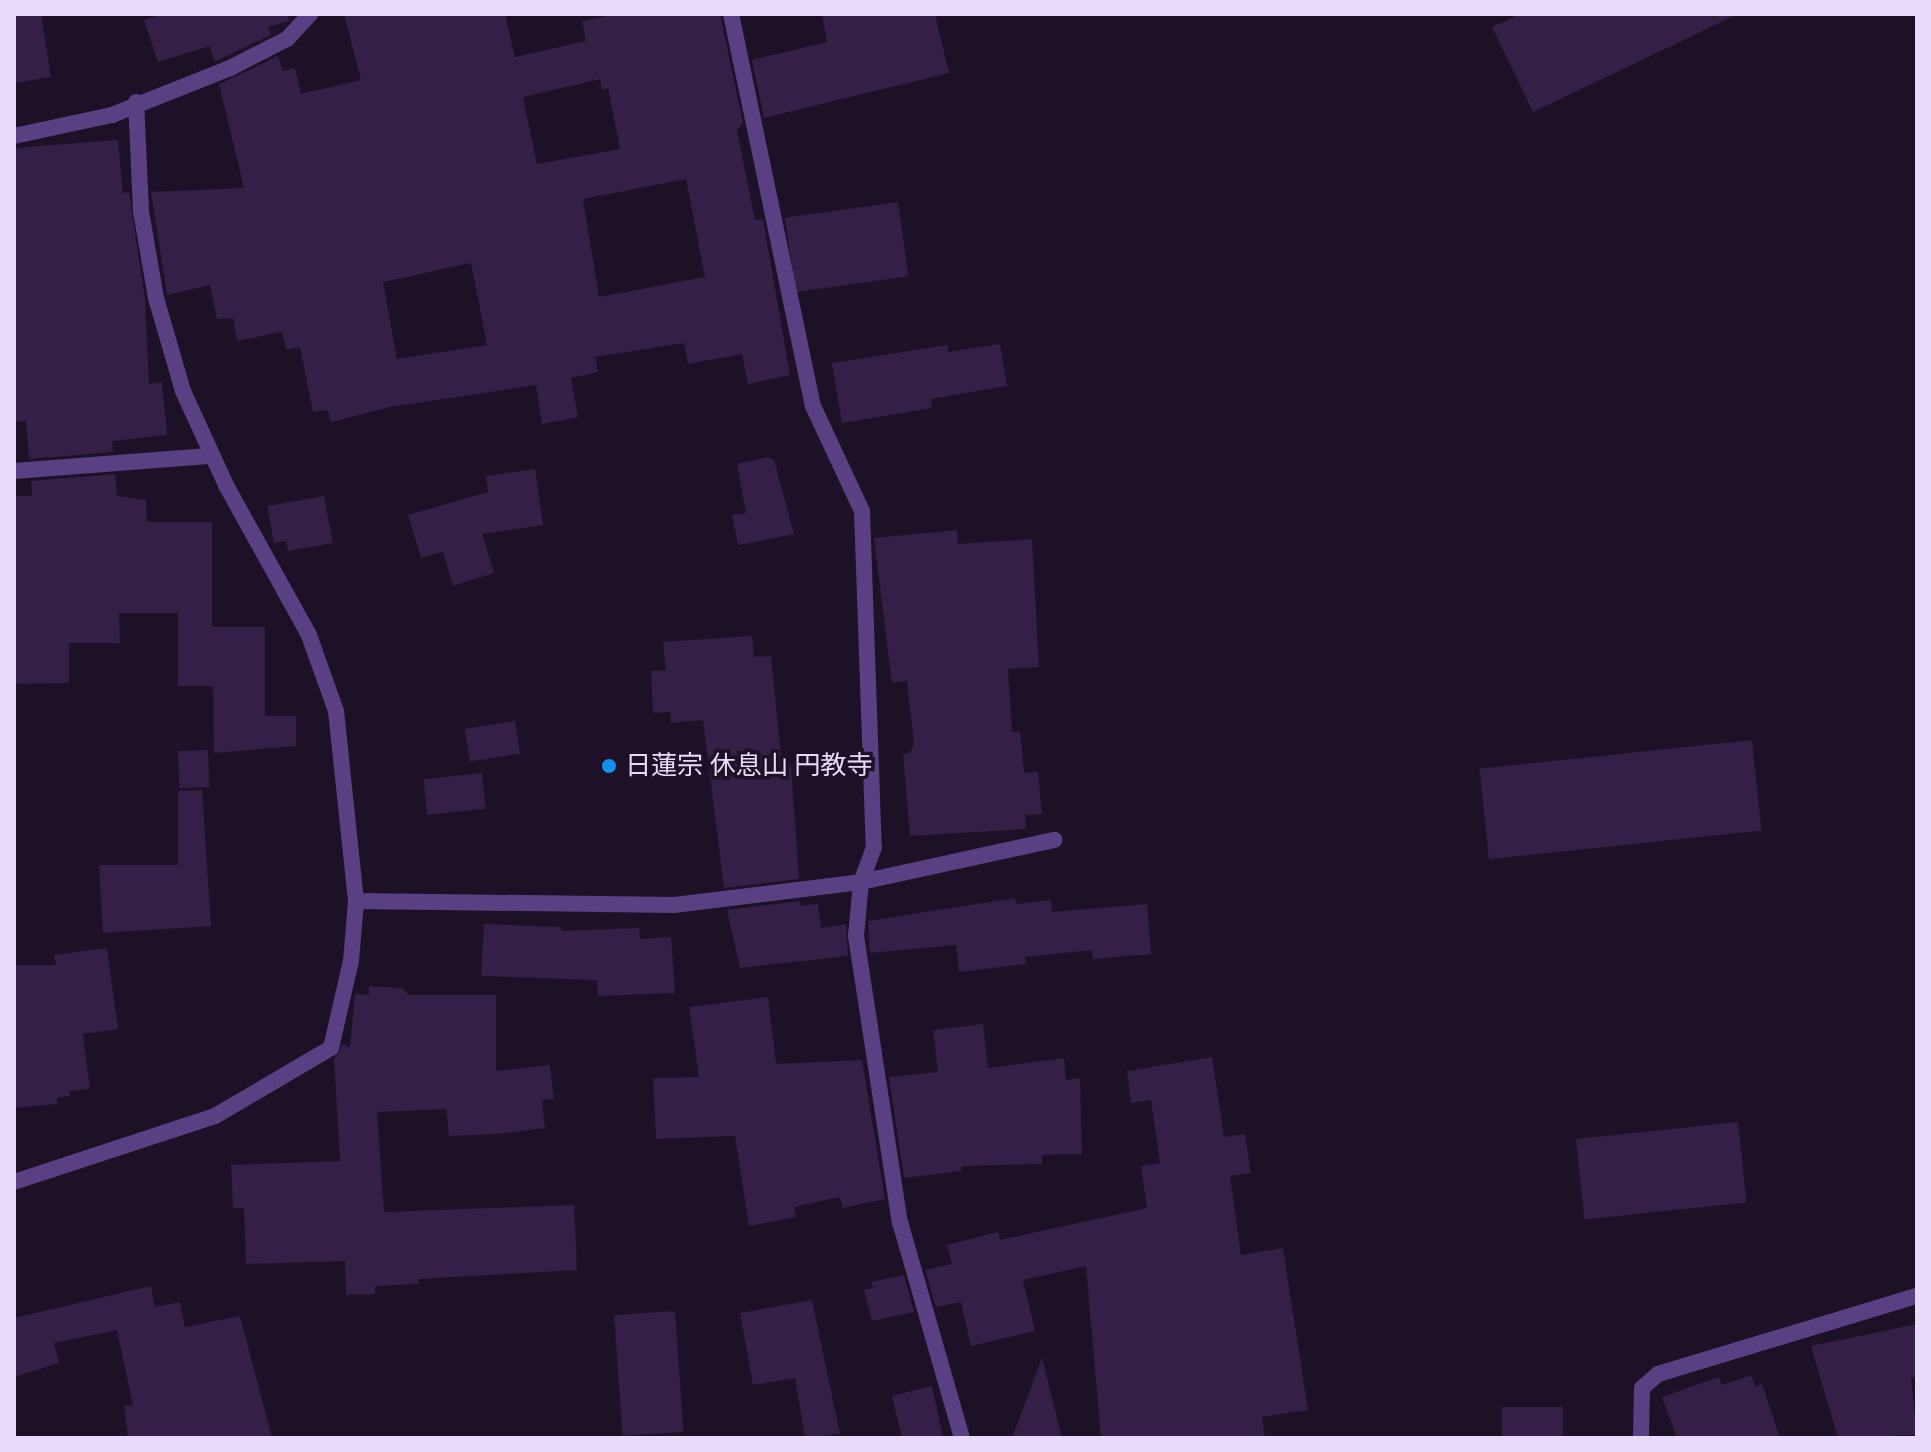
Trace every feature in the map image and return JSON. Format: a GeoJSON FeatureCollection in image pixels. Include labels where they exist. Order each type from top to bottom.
{"type":"FeatureCollection","features":[{"type":"Feature","properties":{"kind":"street"},"geometry":{"type":"LineString","coordinates":[[14,136],[112,115],[287,39],[310,14]]}},
{"type":"Feature","properties":{"kind":"street"},"geometry":{"type":"LineString","coordinates":[[731,14],[813,406],[862,511],[874,847],[861,882],[856,936],[900,1222],[962,1438]]}},
{"type":"Feature","properties":{"kind":"street"},"geometry":{"type":"LineString","coordinates":[[14,1182],[215,1116],[331,1048],[351,961],[356,901],[336,711],[309,635],[211,456],[183,391],[156,298],[141,211],[136,102]]}},
{"type":"Feature","properties":{"kind":"street"},"geometry":{"type":"LineString","coordinates":[[14,471],[211,456]]}},
{"type":"Feature","properties":{"kind":"street"},"geometry":{"type":"LineString","coordinates":[[356,901],[674,905],[861,882],[1054,840]]}},
{"type":"Feature","properties":{"kind":"street"},"geometry":{"type":"LineString","coordinates":[[1641,1438],[1642,1388],[1658,1374],[1917,1296]]}},
{"type":"Feature","properties":{"kind":"building"},"geometry":{"type":"Polygon","coordinates":[[[14,14],[41,14],[51,77],[14,83],[14,14]]]}},
{"type":"Feature","properties":{"kind":"building"},"geometry":{"type":"Polygon","coordinates":[[[163,14],[288,14],[289,21],[268,27],[271,35],[214,62],[210,46],[158,62],[144,20],[163,14]]]}},
{"type":"Feature","properties":{"kind":"building"},"geometry":{"type":"Polygon","coordinates":[[[344,14],[505,14],[515,57],[586,41],[582,21],[617,14],[720,14],[743,123],[737,130],[755,220],[763,219],[790,375],[748,384],[742,354],[688,364],[684,343],[595,357],[598,372],[571,378],[578,417],[542,424],[536,385],[390,407],[331,422],[328,410],[313,412],[300,347],[286,350],[282,332],[237,341],[233,318],[217,319],[210,285],[167,295],[151,192],[244,188],[219,84],[278,56],[283,71],[295,68],[301,94],[361,80],[344,14]],[[600,79],[523,97],[537,164],[620,149],[608,88],[602,90],[600,79]],[[686,179],[583,199],[599,297],[705,277],[686,179]],[[471,263],[383,282],[397,359],[487,345],[471,263]]]}},
{"type":"Feature","properties":{"kind":"building"},"geometry":{"type":"Polygon","coordinates":[[[822,14],[935,14],[949,73],[764,118],[752,60],[827,42],[822,14]]]}},
{"type":"Feature","properties":{"kind":"building"},"geometry":{"type":"Polygon","coordinates":[[[1520,14],[1738,14],[1533,112],[1492,27],[1520,14]]]}},
{"type":"Feature","properties":{"kind":"building"},"geometry":{"type":"Polygon","coordinates":[[[118,140],[123,193],[129,192],[145,299],[149,384],[162,382],[167,435],[112,441],[113,452],[29,459],[26,421],[14,422],[14,148],[118,140]]]}},
{"type":"Feature","properties":{"kind":"building"},"geometry":{"type":"Polygon","coordinates":[[[898,202],[908,276],[796,292],[785,218],[898,202]]]}},
{"type":"Feature","properties":{"kind":"building"},"geometry":{"type":"Polygon","coordinates":[[[1000,344],[1007,386],[931,399],[932,408],[842,423],[832,363],[948,345],[948,352],[1000,344]]]}},
{"type":"Feature","properties":{"kind":"building"},"geometry":{"type":"Polygon","coordinates":[[[768,457],[774,460],[794,534],[738,545],[732,515],[746,513],[737,464],[768,457]]]}},
{"type":"Feature","properties":{"kind":"building"},"geometry":{"type":"Polygon","coordinates":[[[535,469],[543,525],[482,534],[494,573],[453,586],[443,552],[421,558],[408,515],[488,492],[486,476],[535,469]]]}},
{"type":"Feature","properties":{"kind":"building"},"geometry":{"type":"Polygon","coordinates":[[[115,474],[117,496],[146,500],[147,522],[212,522],[212,627],[265,627],[265,716],[296,716],[296,746],[214,753],[213,686],[178,686],[178,613],[119,613],[120,643],[69,643],[69,683],[14,684],[14,496],[32,496],[31,481],[115,474]]]}},
{"type":"Feature","properties":{"kind":"building"},"geometry":{"type":"Polygon","coordinates":[[[324,496],[333,543],[288,551],[286,541],[274,543],[267,506],[324,496]]]}},
{"type":"Feature","properties":{"kind":"building"},"geometry":{"type":"Polygon","coordinates":[[[957,530],[958,544],[1032,539],[1039,667],[1008,669],[1012,732],[1020,731],[1024,773],[1038,771],[1042,814],[1025,815],[1026,829],[910,836],[903,754],[910,753],[914,744],[907,681],[892,683],[874,538],[957,530]]]}},
{"type":"Feature","properties":{"kind":"building"},"geometry":{"type":"Polygon","coordinates":[[[752,636],[754,657],[771,656],[782,765],[791,765],[799,879],[724,888],[703,720],[671,723],[670,712],[653,713],[651,671],[666,670],[663,642],[752,636]]]}},
{"type":"Feature","properties":{"kind":"building"},"geometry":{"type":"Polygon","coordinates":[[[515,721],[520,754],[470,762],[465,729],[515,721]]]}},
{"type":"Feature","properties":{"kind":"building"},"geometry":{"type":"Polygon","coordinates":[[[1752,740],[1762,831],[1489,859],[1480,769],[1752,740]]]}},
{"type":"Feature","properties":{"kind":"building"},"geometry":{"type":"Polygon","coordinates":[[[208,750],[209,787],[179,788],[178,751],[208,750]]]}},
{"type":"Feature","properties":{"kind":"building"},"geometry":{"type":"Polygon","coordinates":[[[482,773],[486,809],[427,815],[423,779],[482,773]]]}},
{"type":"Feature","properties":{"kind":"building"},"geometry":{"type":"Polygon","coordinates":[[[202,790],[211,926],[103,933],[99,865],[178,865],[178,791],[202,790]]]}},
{"type":"Feature","properties":{"kind":"building"},"geometry":{"type":"Polygon","coordinates":[[[1015,898],[1016,904],[1051,900],[1052,912],[1147,904],[1151,954],[1093,959],[1092,950],[1025,957],[1026,964],[959,972],[956,945],[870,953],[868,921],[1015,898]]]}},
{"type":"Feature","properties":{"kind":"building"},"geometry":{"type":"Polygon","coordinates":[[[800,901],[800,906],[818,904],[821,928],[846,924],[848,956],[740,968],[727,910],[800,901]]]}},
{"type":"Feature","properties":{"kind":"building"},"geometry":{"type":"Polygon","coordinates":[[[484,924],[561,927],[561,931],[639,928],[640,939],[671,937],[675,993],[598,996],[597,980],[481,976],[484,924]]]}},
{"type":"Feature","properties":{"kind":"building"},"geometry":{"type":"Polygon","coordinates":[[[107,948],[118,1029],[83,1034],[90,1089],[69,1091],[70,1096],[57,1098],[57,1104],[14,1108],[14,965],[56,965],[54,955],[107,948]]]}},
{"type":"Feature","properties":{"kind":"building"},"geometry":{"type":"Polygon","coordinates":[[[369,986],[402,988],[409,995],[496,995],[496,1071],[550,1065],[554,1099],[542,1100],[545,1128],[497,1134],[449,1136],[446,1109],[377,1112],[384,1212],[574,1205],[577,1270],[418,1279],[419,1284],[375,1286],[375,1294],[346,1295],[345,1261],[246,1264],[244,1208],[233,1208],[231,1165],[340,1161],[334,1059],[343,1044],[350,1047],[355,994],[369,995],[369,986]]]}},
{"type":"Feature","properties":{"kind":"building"},"geometry":{"type":"Polygon","coordinates":[[[768,997],[776,1064],[862,1060],[885,1199],[843,1208],[840,1197],[794,1207],[796,1217],[749,1226],[735,1136],[656,1139],[653,1078],[699,1077],[689,1007],[768,997]]]}},
{"type":"Feature","properties":{"kind":"building"},"geometry":{"type":"Polygon","coordinates":[[[983,1024],[988,1068],[1064,1058],[1066,1080],[1080,1078],[1082,1154],[1042,1155],[1042,1164],[961,1166],[961,1171],[904,1178],[889,1077],[938,1072],[933,1030],[983,1024]]]}},
{"type":"Feature","properties":{"kind":"building"},"geometry":{"type":"Polygon","coordinates":[[[1212,1057],[1224,1137],[1245,1134],[1251,1173],[1230,1176],[1241,1255],[1283,1248],[1308,1410],[1262,1417],[1265,1438],[1101,1438],[1086,1266],[1023,1280],[1035,1331],[971,1346],[961,1302],[936,1307],[925,1270],[952,1264],[947,1245],[998,1232],[1000,1240],[1147,1208],[1141,1166],[1160,1163],[1151,1100],[1131,1103],[1127,1071],[1212,1057]]]}},
{"type":"Feature","properties":{"kind":"building"},"geometry":{"type":"Polygon","coordinates":[[[1738,1122],[1746,1203],[1584,1220],[1576,1139],[1738,1122]]]}},
{"type":"Feature","properties":{"kind":"building"},"geometry":{"type":"Polygon","coordinates":[[[904,1275],[914,1312],[872,1321],[864,1290],[873,1288],[871,1282],[904,1275]]]}},
{"type":"Feature","properties":{"kind":"building"},"geometry":{"type":"Polygon","coordinates":[[[151,1286],[155,1307],[180,1302],[185,1327],[240,1316],[272,1438],[128,1438],[124,1406],[133,1405],[117,1330],[54,1343],[59,1363],[14,1377],[14,1318],[151,1286]]]}},
{"type":"Feature","properties":{"kind":"building"},"geometry":{"type":"Polygon","coordinates":[[[812,1300],[840,1434],[805,1438],[795,1378],[753,1385],[740,1313],[812,1300]]]}},
{"type":"Feature","properties":{"kind":"building"},"geometry":{"type":"Polygon","coordinates":[[[675,1311],[683,1432],[623,1436],[614,1315],[675,1311]]]}},
{"type":"Feature","properties":{"kind":"building"},"geometry":{"type":"Polygon","coordinates":[[[1917,1324],[1917,1376],[1911,1378],[1917,1435],[1838,1438],[1811,1346],[1917,1324]]]}},
{"type":"Feature","properties":{"kind":"building"},"geometry":{"type":"Polygon","coordinates":[[[1042,1358],[1062,1438],[1012,1438],[1042,1358]]]}},
{"type":"Feature","properties":{"kind":"building"},"geometry":{"type":"Polygon","coordinates":[[[1751,1375],[1756,1387],[1762,1384],[1780,1438],[1677,1438],[1662,1397],[1719,1377],[1722,1385],[1751,1375]]]}},
{"type":"Feature","properties":{"kind":"building"},"geometry":{"type":"Polygon","coordinates":[[[932,1386],[943,1438],[902,1438],[892,1396],[932,1386]]]}},
{"type":"Feature","properties":{"kind":"building"},"geometry":{"type":"Polygon","coordinates":[[[1502,1407],[1563,1407],[1563,1438],[1502,1438],[1502,1407]]]}},
{"type":"Feature","properties":{"kind":"place","name":"日蓮宗 休息山 円教寺"},"geometry":{"type":"Point","coordinates":[609,766]}}]}
